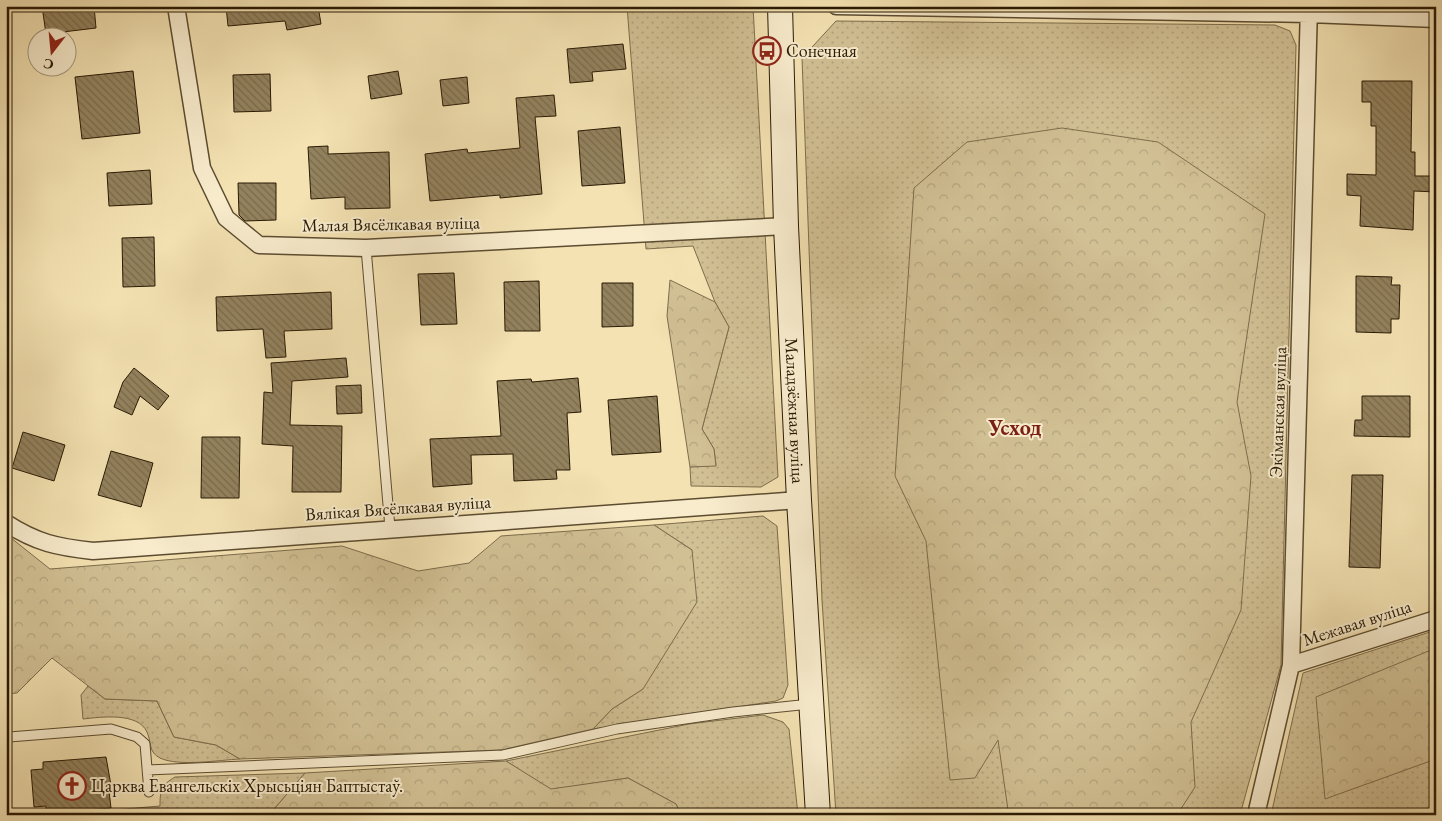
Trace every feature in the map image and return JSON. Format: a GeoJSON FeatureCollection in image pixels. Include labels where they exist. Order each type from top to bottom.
{"type":"FeatureCollection","features":[{"type":"Feature","properties":{"kind":"main road","name":"Маладзёжная вуліца"},"geometry":{"type":"LineString","coordinates":[[780,6],[786,226],[799,500],[818,815]]}},
{"type":"Feature","properties":{"kind":"street","name":"Малая Вясёлкавая вуліца"},"geometry":{"type":"LineString","coordinates":[[176,6],[202,168],[226,218],[259,244],[366,248],[786,226]]}},
{"type":"Feature","properties":{"kind":"street"},"geometry":{"type":"LineString","coordinates":[[836,6],[1309,10],[1436,19]]}},
{"type":"Feature","properties":{"kind":"street","name":"Экіманская вуліца"},"geometry":{"type":"LineString","coordinates":[[1256,815],[1291,665],[1309,10]]}},
{"type":"Feature","properties":{"kind":"street","name":"Вялікая Вясёлкавая вуліца"},"geometry":{"type":"LineString","coordinates":[[6,523],[26,536],[57,547],[93,551],[390,528],[799,500]]}},
{"type":"Feature","properties":{"kind":"street","name":"Межавая вуліца"},"geometry":{"type":"LineString","coordinates":[[1291,665],[1436,619]]}},
{"type":"Feature","properties":{"kind":"lane"},"geometry":{"type":"LineString","coordinates":[[366,248],[390,528]]}},
{"type":"Feature","properties":{"kind":"lane"},"geometry":{"type":"LineString","coordinates":[[147,770],[503,756],[618,729],[733,712],[811,704]]}},
{"type":"Feature","properties":{"kind":"lane"},"geometry":{"type":"LineString","coordinates":[[6,739],[9,737],[111,729],[137,737],[145,744],[149,792]]}},
{"type":"Feature","properties":{"kind":"green space"},"geometry":{"type":"Polygon","coordinates":[[[627,6],[753,6],[778,477],[761,487],[691,486],[690,467],[716,465],[714,449],[702,429],[729,327],[715,302],[693,246],[646,249],[627,6]]]}},
{"type":"Feature","properties":{"kind":"green space"},"geometry":{"type":"Polygon","coordinates":[[[836,21],[1275,25],[1290,31],[1296,45],[1281,665],[1240,815],[836,815],[822,600],[802,58],[836,21]]]}},
{"type":"Feature","properties":{"kind":"green space"},"geometry":{"type":"Polygon","coordinates":[[[1062,128],[1158,142],[1265,214],[1237,402],[1251,476],[1241,610],[1191,722],[1195,787],[1177,815],[1013,815],[1008,810],[998,740],[975,778],[950,780],[926,541],[895,476],[914,188],[967,142],[1062,128]]]}},
{"type":"Feature","properties":{"kind":"green space"},"geometry":{"type":"Polygon","coordinates":[[[670,280],[715,302],[729,327],[702,429],[714,449],[716,466],[690,467],[667,316],[670,280]]]}},
{"type":"Feature","properties":{"kind":"green space"},"geometry":{"type":"Polygon","coordinates":[[[763,516],[777,526],[788,685],[783,698],[776,701],[593,729],[612,709],[643,689],[692,550],[654,525],[763,516]]]}},
{"type":"Feature","properties":{"kind":"green space"},"geometry":{"type":"Polygon","coordinates":[[[654,525],[692,550],[697,602],[643,689],[612,709],[593,729],[501,750],[240,759],[216,745],[174,737],[157,701],[105,699],[52,658],[17,693],[6,694],[6,534],[50,569],[342,546],[418,571],[469,563],[501,536],[654,525]]]}},
{"type":"Feature","properties":{"kind":"green space"},"geometry":{"type":"Polygon","coordinates":[[[1436,630],[1436,808],[1414,815],[1271,815],[1303,673],[1436,630]]]}},
{"type":"Feature","properties":{"kind":"green space"},"geometry":{"type":"Polygon","coordinates":[[[1436,648],[1436,759],[1325,799],[1316,697],[1436,648]]]}},
{"type":"Feature","properties":{"kind":"green space"},"geometry":{"type":"Polygon","coordinates":[[[88,686],[105,699],[157,701],[174,737],[216,745],[240,759],[188,763],[168,761],[160,758],[152,750],[147,732],[136,721],[118,717],[83,719],[81,695],[88,686]]]}},
{"type":"Feature","properties":{"kind":"green space"},"geometry":{"type":"Polygon","coordinates":[[[763,715],[783,722],[789,729],[798,815],[681,815],[676,804],[628,778],[551,790],[506,761],[689,724],[763,715]]]}},
{"type":"Feature","properties":{"kind":"green space"},"geometry":{"type":"Polygon","coordinates":[[[506,761],[551,789],[628,778],[676,804],[681,815],[269,815],[305,773],[506,761]]]}},
{"type":"Feature","properties":{"kind":"green space"},"geometry":{"type":"Polygon","coordinates":[[[305,773],[269,815],[54,815],[160,806],[162,789],[175,777],[305,773]]]}},
{"type":"Feature","properties":{"kind":"building"},"geometry":{"type":"Polygon","coordinates":[[[42,6],[94,6],[96,28],[78,30],[78,28],[45,28],[42,6]]]}},
{"type":"Feature","properties":{"kind":"building"},"geometry":{"type":"Polygon","coordinates":[[[226,6],[318,6],[321,24],[287,30],[285,21],[228,26],[226,6]]]}},
{"type":"Feature","properties":{"kind":"building"},"geometry":{"type":"Polygon","coordinates":[[[623,44],[626,69],[592,72],[593,81],[570,83],[567,49],[623,44]]]}},
{"type":"Feature","properties":{"kind":"building"},"geometry":{"type":"Polygon","coordinates":[[[133,71],[140,133],[82,139],[75,78],[133,71]]]}},
{"type":"Feature","properties":{"kind":"building"},"geometry":{"type":"Polygon","coordinates":[[[398,71],[402,94],[371,99],[368,76],[398,71]]]}},
{"type":"Feature","properties":{"kind":"building"},"geometry":{"type":"Polygon","coordinates":[[[270,74],[271,111],[234,112],[233,75],[270,74]]]}},
{"type":"Feature","properties":{"kind":"building"},"geometry":{"type":"Polygon","coordinates":[[[467,77],[469,103],[443,106],[440,80],[467,77]]]}},
{"type":"Feature","properties":{"kind":"building"},"geometry":{"type":"Polygon","coordinates":[[[1362,81],[1412,81],[1411,152],[1415,152],[1415,176],[1436,176],[1436,192],[1414,191],[1413,230],[1360,226],[1361,196],[1347,195],[1347,174],[1376,175],[1376,126],[1371,126],[1371,102],[1362,102],[1362,81]]]}},
{"type":"Feature","properties":{"kind":"building"},"geometry":{"type":"Polygon","coordinates":[[[554,95],[556,116],[535,117],[542,194],[500,198],[500,195],[430,201],[425,154],[467,149],[468,153],[520,148],[516,98],[554,95]]]}},
{"type":"Feature","properties":{"kind":"building"},"geometry":{"type":"Polygon","coordinates":[[[620,127],[625,183],[582,186],[578,131],[620,127]]]}},
{"type":"Feature","properties":{"kind":"building"},"geometry":{"type":"Polygon","coordinates":[[[328,146],[328,154],[389,152],[390,208],[345,209],[345,197],[311,199],[308,147],[328,146]]]}},
{"type":"Feature","properties":{"kind":"building"},"geometry":{"type":"Polygon","coordinates":[[[150,170],[152,204],[109,206],[107,173],[150,170]]]}},
{"type":"Feature","properties":{"kind":"building"},"geometry":{"type":"Polygon","coordinates":[[[238,183],[276,183],[276,220],[245,221],[239,215],[238,183]]]}},
{"type":"Feature","properties":{"kind":"building"},"geometry":{"type":"Polygon","coordinates":[[[154,237],[155,286],[123,287],[122,238],[154,237]]]}},
{"type":"Feature","properties":{"kind":"building"},"geometry":{"type":"Polygon","coordinates":[[[454,273],[457,324],[421,325],[418,274],[454,273]]]}},
{"type":"Feature","properties":{"kind":"building"},"geometry":{"type":"Polygon","coordinates":[[[1356,276],[1392,277],[1391,285],[1400,285],[1399,319],[1391,319],[1391,333],[1356,332],[1356,276]]]}},
{"type":"Feature","properties":{"kind":"building"},"geometry":{"type":"Polygon","coordinates":[[[539,281],[540,331],[505,331],[504,282],[539,281]]]}},
{"type":"Feature","properties":{"kind":"building"},"geometry":{"type":"Polygon","coordinates":[[[602,283],[633,283],[633,326],[602,327],[602,283]]]}},
{"type":"Feature","properties":{"kind":"building"},"geometry":{"type":"Polygon","coordinates":[[[331,292],[332,329],[284,331],[286,357],[266,358],[263,329],[217,331],[216,297],[331,292]]]}},
{"type":"Feature","properties":{"kind":"building"},"geometry":{"type":"Polygon","coordinates":[[[346,358],[348,377],[292,381],[290,425],[342,426],[341,492],[292,492],[293,446],[262,444],[264,392],[273,393],[271,363],[346,358]]]}},
{"type":"Feature","properties":{"kind":"building"},"geometry":{"type":"Polygon","coordinates":[[[134,368],[169,396],[158,410],[140,396],[132,415],[114,407],[123,382],[134,368]]]}},
{"type":"Feature","properties":{"kind":"building"},"geometry":{"type":"Polygon","coordinates":[[[578,378],[581,412],[567,413],[570,470],[556,470],[557,479],[514,481],[513,454],[471,455],[472,484],[433,487],[430,439],[501,436],[497,381],[531,379],[532,382],[578,378]]]}},
{"type":"Feature","properties":{"kind":"building"},"geometry":{"type":"Polygon","coordinates":[[[361,385],[362,413],[337,414],[336,386],[361,385]]]}},
{"type":"Feature","properties":{"kind":"building"},"geometry":{"type":"Polygon","coordinates":[[[657,396],[661,452],[612,455],[608,400],[657,396]]]}},
{"type":"Feature","properties":{"kind":"building"},"geometry":{"type":"Polygon","coordinates":[[[1362,396],[1410,396],[1410,437],[1354,436],[1355,420],[1362,420],[1362,396]]]}},
{"type":"Feature","properties":{"kind":"building"},"geometry":{"type":"Polygon","coordinates":[[[23,432],[65,445],[54,481],[12,468],[23,432]]]}},
{"type":"Feature","properties":{"kind":"building"},"geometry":{"type":"Polygon","coordinates":[[[202,437],[240,437],[239,498],[201,498],[202,437]]]}},
{"type":"Feature","properties":{"kind":"building"},"geometry":{"type":"Polygon","coordinates":[[[111,451],[153,463],[141,507],[98,495],[111,451]]]}},
{"type":"Feature","properties":{"kind":"building"},"geometry":{"type":"Polygon","coordinates":[[[1352,475],[1383,475],[1380,568],[1349,567],[1352,475]]]}},
{"type":"Feature","properties":{"kind":"building","name":"Царква Евангельскіх Хрысьціян Баптыстаў."},"geometry":{"type":"Polygon","coordinates":[[[106,757],[112,791],[109,791],[111,808],[46,813],[46,806],[34,807],[31,770],[43,769],[43,762],[106,757]]]}},
{"type":"Feature","properties":{"kind":"place","name":"Сонечная"},"geometry":{"type":"Point","coordinates":[767,51]}},
{"type":"Feature","properties":{"kind":"place","name":"Царква Евангельскіх Хрысьціян Баптыстаў."},"geometry":{"type":"Point","coordinates":[72,786]}},
{"type":"Feature","properties":{"kind":"district","name":"Усход"},"geometry":{"type":"Point","coordinates":[1015,427]}}]}
